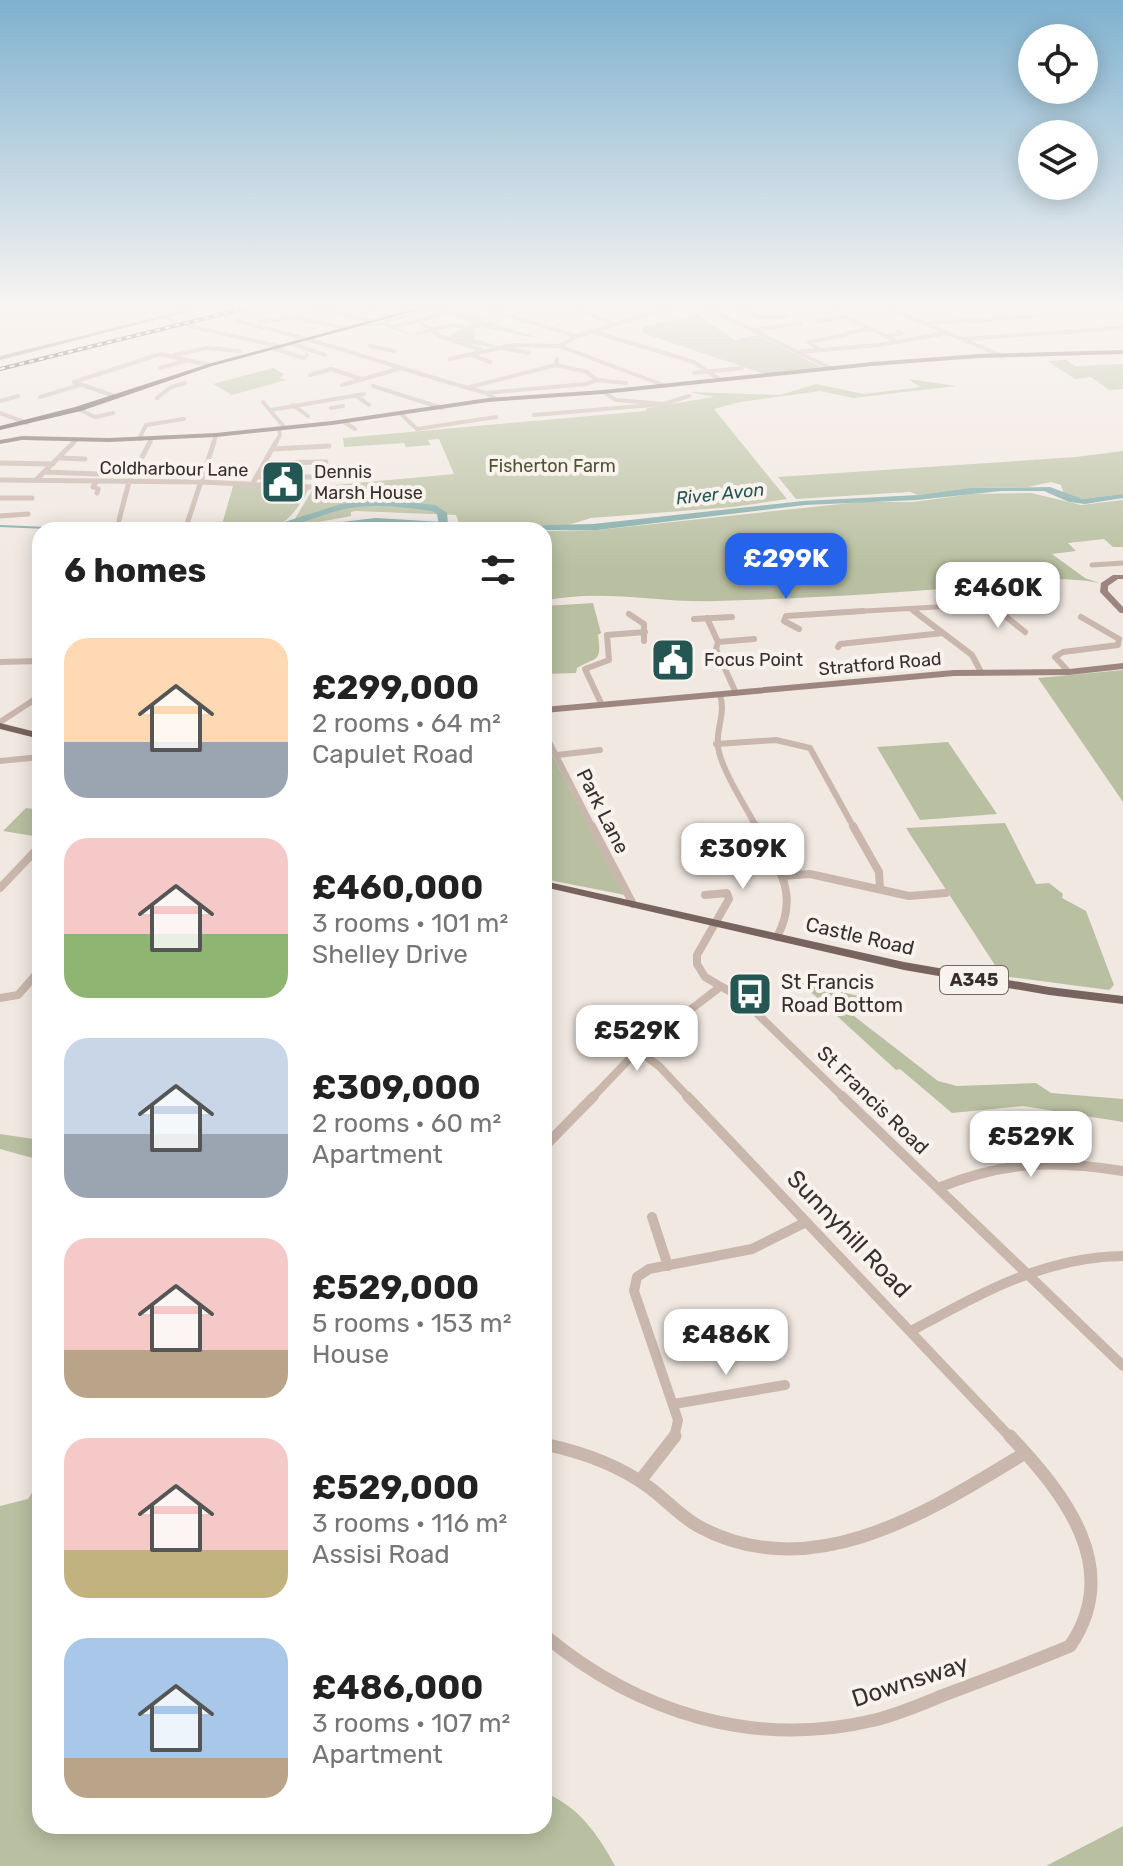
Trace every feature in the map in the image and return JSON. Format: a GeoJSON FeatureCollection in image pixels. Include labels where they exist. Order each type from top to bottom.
{"type":"FeatureCollection","features":[{"type":"Feature","properties":{"kind":"highway"},"geometry":{"type":"LineString","coordinates":[[0,428],[122,395]]}},
{"type":"Feature","properties":{"kind":"main road"},"geometry":{"type":"LineString","coordinates":[[2,440],[64,436],[76,440],[216,435],[344,422],[496,399],[556,395]]}},
{"type":"Feature","properties":{"kind":"main road"},"geometry":{"type":"LineString","coordinates":[[0,724],[32,734]]}},
{"type":"Feature","properties":{"kind":"main road","name":"Castle Road"},"geometry":{"type":"LineString","coordinates":[[552,887],[972,980],[1123,1000]]}},
{"type":"Feature","properties":{"kind":"street"},"geometry":{"type":"LineString","coordinates":[[40,397],[46,395]]}},
{"type":"Feature","properties":{"kind":"street"},"geometry":{"type":"LineString","coordinates":[[111,395],[117,397]]}},
{"type":"Feature","properties":{"kind":"street"},"geometry":{"type":"LineString","coordinates":[[157,398],[161,395]]}},
{"type":"Feature","properties":{"kind":"street"},"geometry":{"type":"LineString","coordinates":[[271,410],[355,395]]}},
{"type":"Feature","properties":{"kind":"street"},"geometry":{"type":"LineString","coordinates":[[355,395],[369,405]]}},
{"type":"Feature","properties":{"kind":"street"},"geometry":{"type":"LineString","coordinates":[[401,395],[442,408]]}},
{"type":"Feature","properties":{"kind":"street"},"geometry":{"type":"LineString","coordinates":[[489,395],[496,399]]}},
{"type":"Feature","properties":{"kind":"street"},"geometry":{"type":"LineString","coordinates":[[605,395],[618,402],[656,401],[664,404]]}},
{"type":"Feature","properties":{"kind":"street"},"geometry":{"type":"LineString","coordinates":[[0,401],[18,396]]}},
{"type":"Feature","properties":{"kind":"street"},"geometry":{"type":"LineString","coordinates":[[534,415],[664,404],[689,396]]}},
{"type":"Feature","properties":{"kind":"street"},"geometry":{"type":"LineString","coordinates":[[327,400],[337,407]]}},
{"type":"Feature","properties":{"kind":"street"},"geometry":{"type":"LineString","coordinates":[[252,485],[282,428],[263,402]]}},
{"type":"Feature","properties":{"kind":"street"},"geometry":{"type":"LineString","coordinates":[[292,404],[308,416]]}},
{"type":"Feature","properties":{"kind":"street"},"geometry":{"type":"LineString","coordinates":[[78,409],[95,417]]}},
{"type":"Feature","properties":{"kind":"street"},"geometry":{"type":"LineString","coordinates":[[0,413],[27,423]]}},
{"type":"Feature","properties":{"kind":"street"},"geometry":{"type":"LineString","coordinates":[[87,419],[113,413]]}},
{"type":"Feature","properties":{"kind":"street"},"geometry":{"type":"LineString","coordinates":[[401,414],[417,429],[496,417]]}},
{"type":"Feature","properties":{"kind":"street"},"geometry":{"type":"LineString","coordinates":[[139,439],[146,425],[184,419]]}},
{"type":"Feature","properties":{"kind":"street"},"geometry":{"type":"LineString","coordinates":[[344,422],[355,429]]}},
{"type":"Feature","properties":{"kind":"street"},"geometry":{"type":"LineString","coordinates":[[187,522],[216,435]]}},
{"type":"Feature","properties":{"kind":"street"},"geometry":{"type":"LineString","coordinates":[[119,520],[129,482],[151,439]]}},
{"type":"Feature","properties":{"kind":"street"},"geometry":{"type":"LineString","coordinates":[[36,480],[76,440]]}},
{"type":"Feature","properties":{"kind":"street"},"geometry":{"type":"LineString","coordinates":[[272,449],[329,446]]}},
{"type":"Feature","properties":{"kind":"street"},"geometry":{"type":"LineString","coordinates":[[3,482],[25,455]]}},
{"type":"Feature","properties":{"kind":"street"},"geometry":{"type":"LineString","coordinates":[[61,458],[85,459]]}},
{"type":"Feature","properties":{"kind":"street"},"geometry":{"type":"LineString","coordinates":[[265,463],[326,462]]}},
{"type":"Feature","properties":{"kind":"street"},"geometry":{"type":"LineString","coordinates":[[0,463],[53,464]]}},
{"type":"Feature","properties":{"kind":"street"},"geometry":{"type":"LineString","coordinates":[[44,472],[98,474]]}},
{"type":"Feature","properties":{"kind":"street"},"geometry":{"type":"LineString","coordinates":[[256,477],[342,477]]}},
{"type":"Feature","properties":{"kind":"street","name":"Coldharbour Lane"},"geometry":{"type":"LineString","coordinates":[[3,482],[200,482],[311,487]]}},
{"type":"Feature","properties":{"kind":"street"},"geometry":{"type":"LineString","coordinates":[[96,482],[93,487],[98,489],[97,493]]}},
{"type":"Feature","properties":{"kind":"street"},"geometry":{"type":"LineString","coordinates":[[0,498],[32,498]]}},
{"type":"Feature","properties":{"kind":"street"},"geometry":{"type":"LineString","coordinates":[[0,516],[28,514]]}},
{"type":"Feature","properties":{"kind":"street"},"geometry":{"type":"LineString","coordinates":[[1085,560],[1094,567],[1123,563]]}},
{"type":"Feature","properties":{"kind":"street"},"geometry":{"type":"LineString","coordinates":[[1123,577],[1116,577],[1104,585],[1104,592],[1123,611]]}},
{"type":"Feature","properties":{"kind":"street"},"geometry":{"type":"LineString","coordinates":[[786,616],[990,604],[1041,593]]}},
{"type":"Feature","properties":{"kind":"street"},"geometry":{"type":"LineString","coordinates":[[990,604],[1025,632]]}},
{"type":"Feature","properties":{"kind":"street"},"geometry":{"type":"LineString","coordinates":[[780,607],[786,616],[784,621],[799,629]]}},
{"type":"Feature","properties":{"kind":"street"},"geometry":{"type":"LineString","coordinates":[[912,610],[972,655],[981,672]]}},
{"type":"Feature","properties":{"kind":"street"},"geometry":{"type":"LineString","coordinates":[[629,614],[642,621],[644,641]]}},
{"type":"Feature","properties":{"kind":"street"},"geometry":{"type":"LineString","coordinates":[[1069,672],[1055,657],[1063,652],[1118,645],[1119,639],[1081,616]]}},
{"type":"Feature","properties":{"kind":"street"},"geometry":{"type":"LineString","coordinates":[[694,619],[732,617]]}},
{"type":"Feature","properties":{"kind":"street"},"geometry":{"type":"LineString","coordinates":[[707,618],[718,642],[716,649],[736,693]]}},
{"type":"Feature","properties":{"kind":"street"},"geometry":{"type":"LineString","coordinates":[[601,703],[585,669],[609,660],[607,635],[645,632]]}},
{"type":"Feature","properties":{"kind":"street"},"geometry":{"type":"LineString","coordinates":[[838,647],[840,644],[943,633]]}},
{"type":"Feature","properties":{"kind":"street"},"geometry":{"type":"LineString","coordinates":[[718,642],[754,639]]}},
{"type":"Feature","properties":{"kind":"street"},"geometry":{"type":"LineString","coordinates":[[0,662],[32,661]]}},
{"type":"Feature","properties":{"kind":"street","name":"Stratford Road"},"geometry":{"type":"LineString","coordinates":[[552,709],[981,672],[1069,672],[1123,666]]}},
{"type":"Feature","properties":{"kind":"street"},"geometry":{"type":"LineString","coordinates":[[720,695],[726,712],[716,744],[782,876],[789,899],[784,925],[777,937]]}},
{"type":"Feature","properties":{"kind":"street"},"geometry":{"type":"LineString","coordinates":[[0,724],[32,702]]}},
{"type":"Feature","properties":{"kind":"street"},"geometry":{"type":"LineString","coordinates":[[716,744],[785,740],[796,741],[810,748],[879,872],[880,888]]}},
{"type":"Feature","properties":{"kind":"street","name":"Park Lane"},"geometry":{"type":"LineString","coordinates":[[552,746],[633,904]]}},
{"type":"Feature","properties":{"kind":"street"},"geometry":{"type":"LineString","coordinates":[[557,755],[600,750]]}},
{"type":"Feature","properties":{"kind":"street"},"geometry":{"type":"LineString","coordinates":[[0,761],[32,758]]}},
{"type":"Feature","properties":{"kind":"street"},"geometry":{"type":"LineString","coordinates":[[0,770],[21,760]]}},
{"type":"Feature","properties":{"kind":"street"},"geometry":{"type":"LineString","coordinates":[[0,888],[32,854]]}},
{"type":"Feature","properties":{"kind":"street"},"geometry":{"type":"LineString","coordinates":[[782,876],[810,874],[909,896],[946,893]]}},
{"type":"Feature","properties":{"kind":"street"},"geometry":{"type":"LineString","coordinates":[[705,895],[727,893],[729,899],[715,924]]}},
{"type":"Feature","properties":{"kind":"street","name":"St Francis Road"},"geometry":{"type":"LineString","coordinates":[[715,924],[697,955],[696,965],[706,978],[741,998],[1123,1366]]}},
{"type":"Feature","properties":{"kind":"street"},"geometry":{"type":"LineString","coordinates":[[0,998],[12,1000],[32,980]]}},
{"type":"Feature","properties":{"kind":"street"},"geometry":{"type":"LineString","coordinates":[[552,1139],[638,1050],[720,987]]}},
{"type":"Feature","properties":{"kind":"street","name":"Sunnyhill Road"},"geometry":{"type":"LineString","coordinates":[[638,1050],[660,1067],[1025,1453]]}},
{"type":"Feature","properties":{"kind":"street"},"geometry":{"type":"LineString","coordinates":[[938,1188],[965,1176],[1012,1163],[1057,1162],[1123,1171]]}},
{"type":"Feature","properties":{"kind":"street"},"geometry":{"type":"LineString","coordinates":[[652,1217],[668,1266]]}},
{"type":"Feature","properties":{"kind":"street"},"geometry":{"type":"LineString","coordinates":[[640,1481],[678,1431],[674,1404],[633,1284],[642,1272],[752,1249],[806,1222]]}},
{"type":"Feature","properties":{"kind":"street"},"geometry":{"type":"LineString","coordinates":[[911,1331],[1026,1272],[1079,1257],[1123,1256]]}},
{"type":"Feature","properties":{"kind":"street"},"geometry":{"type":"LineString","coordinates":[[674,1404],[785,1385]]}},
{"type":"Feature","properties":{"kind":"street"},"geometry":{"type":"LineString","coordinates":[[552,1446],[587,1454],[640,1481],[706,1531],[746,1546],[791,1550],[830,1546],[892,1527],[950,1498],[1025,1453],[1074,1504],[1096,1535]]}},
{"type":"Feature","properties":{"kind":"street","name":"Downsway"},"geometry":{"type":"LineString","coordinates":[[552,1641],[591,1670],[659,1705],[735,1724],[806,1729],[874,1720],[1043,1658],[1080,1639],[1103,1608]]}},
{"type":"Feature","properties":{"kind":"green space","name":"Fisherton Farm"},"geometry":{"type":"Polygon","coordinates":[[[704,395],[790,395],[714,409],[787,499],[733,507],[591,518],[568,525],[552,525],[552,522],[459,522],[456,515],[356,511],[351,512],[351,516],[319,522],[293,522],[314,487],[454,474],[439,439],[428,440],[431,445],[406,447],[404,443],[344,447],[343,438],[645,411],[647,408],[714,397],[704,395]]]}},
{"type":"Feature","properties":{"kind":"green space"},"geometry":{"type":"Polygon","coordinates":[[[839,395],[878,395],[853,398],[839,395]]]}},
{"type":"Feature","properties":{"kind":"green space"},"geometry":{"type":"Polygon","coordinates":[[[1123,451],[1123,494],[1082,499],[1064,495],[1061,485],[1051,482],[1028,487],[970,488],[918,495],[910,492],[796,499],[778,477],[1076,457],[1123,451]]]}},
{"type":"Feature","properties":{"kind":"green space"},"geometry":{"type":"Polygon","coordinates":[[[233,486],[309,488],[284,522],[223,522],[233,486]]]}},
{"type":"Feature","properties":{"kind":"green space"},"geometry":{"type":"Polygon","coordinates":[[[1031,493],[1081,505],[1123,500],[1123,547],[1113,547],[1104,539],[1068,543],[1076,551],[1052,554],[1085,578],[1099,583],[1040,579],[913,591],[743,600],[694,601],[608,596],[552,599],[552,531],[597,530],[859,502],[913,502],[972,494],[1031,493]]]}},
{"type":"Feature","properties":{"kind":"green space"},"geometry":{"type":"Polygon","coordinates":[[[593,603],[601,633],[598,635],[598,655],[577,668],[576,673],[552,674],[552,606],[593,603]]]}},
{"type":"Feature","properties":{"kind":"green space"},"geometry":{"type":"Polygon","coordinates":[[[1123,670],[1123,802],[1038,678],[1123,670]]]}},
{"type":"Feature","properties":{"kind":"green space"},"geometry":{"type":"Polygon","coordinates":[[[948,742],[997,814],[920,820],[877,747],[948,742]]]}},
{"type":"Feature","properties":{"kind":"green space"},"geometry":{"type":"Polygon","coordinates":[[[552,754],[625,895],[552,881],[552,754]]]}},
{"type":"Feature","properties":{"kind":"green space"},"geometry":{"type":"Polygon","coordinates":[[[26,808],[32,809],[32,836],[3,831],[26,808]]]}},
{"type":"Feature","properties":{"kind":"green space"},"geometry":{"type":"Polygon","coordinates":[[[1005,823],[1036,884],[1049,883],[1063,894],[1062,898],[1086,911],[1114,985],[1109,990],[1002,976],[906,828],[1005,823]]]}},
{"type":"Feature","properties":{"kind":"green space"},"geometry":{"type":"Polygon","coordinates":[[[801,983],[872,999],[854,1016],[938,1081],[957,1086],[1036,1083],[1051,1093],[1123,1099],[1123,1122],[1023,1106],[952,1113],[900,1069],[896,1070],[801,983]]]}},
{"type":"Feature","properties":{"kind":"green space"},"geometry":{"type":"Polygon","coordinates":[[[0,1134],[32,1139],[32,1158],[0,1149],[0,1134]]]}},
{"type":"Feature","properties":{"kind":"green space"},"geometry":{"type":"Polygon","coordinates":[[[32,1493],[32,1834],[552,1834],[552,1796],[586,1823],[615,1866],[0,1866],[0,1506],[28,1499],[32,1493]]]}},
{"type":"Feature","properties":{"kind":"green space"},"geometry":{"type":"Polygon","coordinates":[[[1123,1826],[1123,1866],[1046,1866],[1123,1826]]]}},
{"type":"Feature","properties":{"kind":"water"},"geometry":{"type":"Polygon","coordinates":[[[1050,487],[1082,499],[1123,494],[1123,498],[1085,504],[1069,502],[1044,491],[1001,491],[917,500],[805,505],[597,530],[552,530],[552,525],[593,524],[803,501],[918,495],[969,488],[1050,487]]]}},
{"type":"Feature","properties":{"kind":"water"},"geometry":{"type":"Polygon","coordinates":[[[376,518],[444,522],[341,522],[376,518]]]}},
{"type":"Feature","properties":{"kind":"waterway"},"geometry":{"type":"LineString","coordinates":[[291,522],[345,506],[381,502],[435,508],[442,513],[443,522]]}},
{"type":"Feature","properties":{"kind":"waterway"},"geometry":{"type":"LineString","coordinates":[[0,526],[32,527]]}},
{"type":"Feature","properties":{"kind":"place","name":"Dennis Marsh House"},"geometry":{"type":"Point","coordinates":[283,482]}},
{"type":"Feature","properties":{"kind":"place","name":"Focus Point"},"geometry":{"type":"Point","coordinates":[673,660]}},
{"type":"Feature","properties":{"kind":"place","name":"St Francis Road Bottom"},"geometry":{"type":"Point","coordinates":[750,994]}},
{"type":"Feature","properties":{"kind":"water label","name":"River Avon"},"geometry":{"type":"Point","coordinates":[720,494]}}]}
